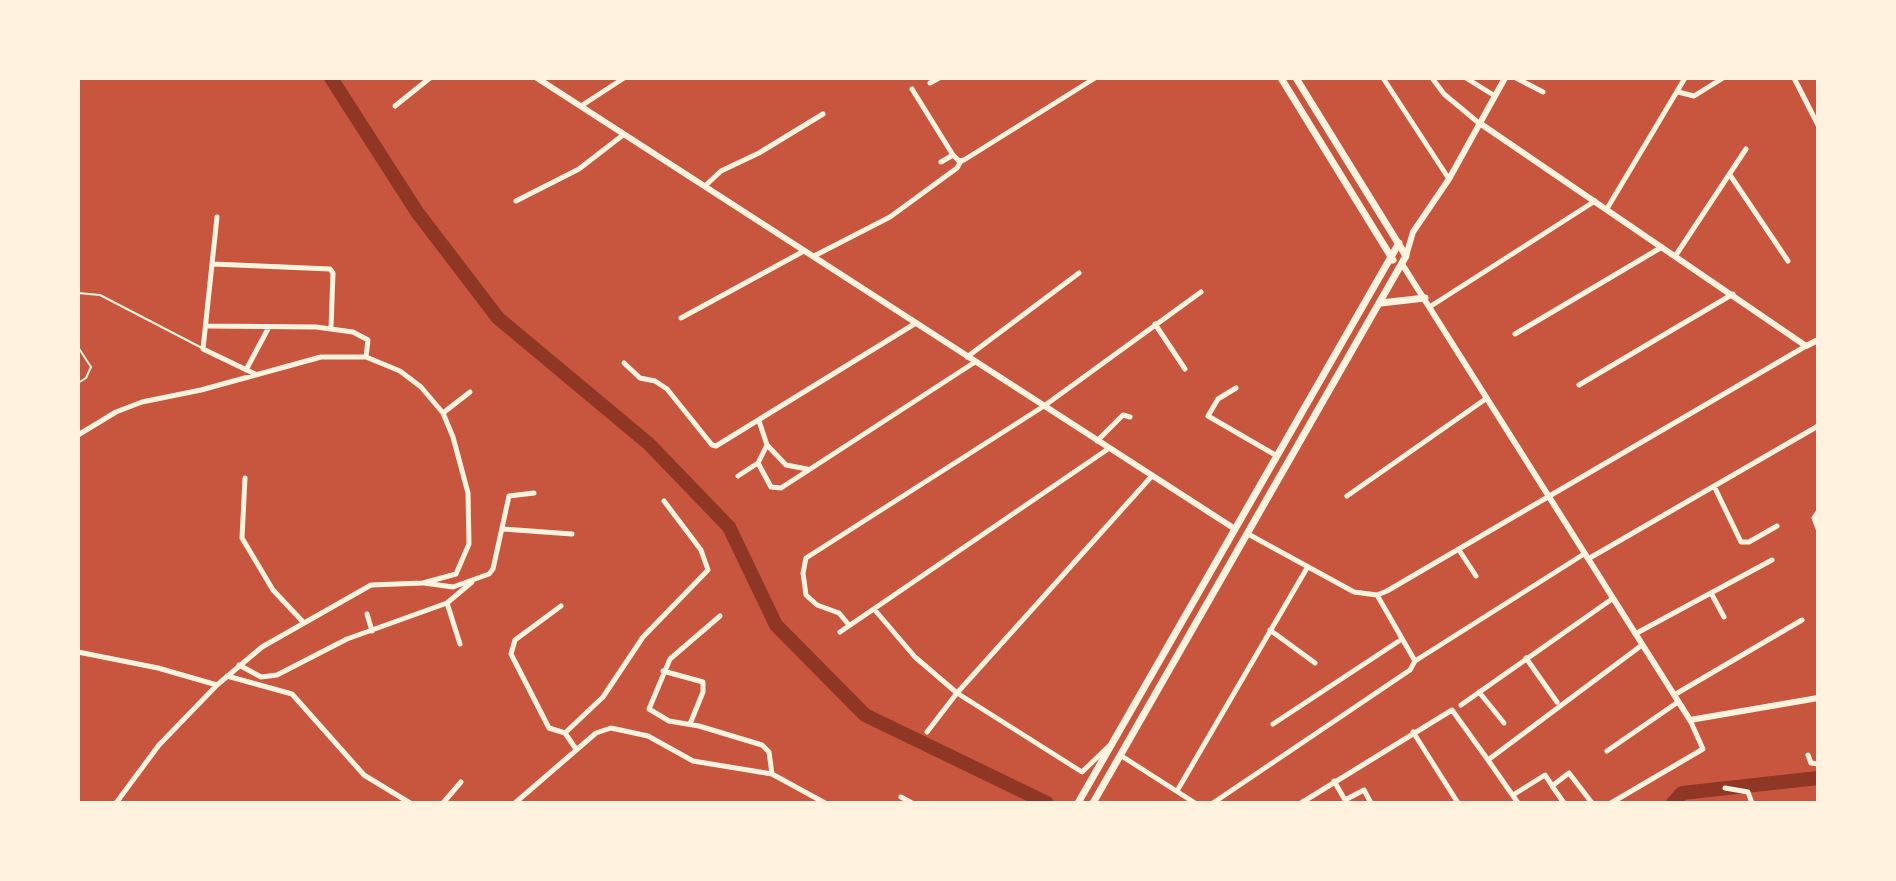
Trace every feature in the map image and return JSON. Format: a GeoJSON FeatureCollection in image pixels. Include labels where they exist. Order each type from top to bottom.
{"type":"FeatureCollection","features":[{"type":"Feature","properties":{"kind":"main road"},"geometry":{"type":"LineString","coordinates":[[1281,78],[1400,267]]}},
{"type":"Feature","properties":{"kind":"main road"},"geometry":{"type":"LineString","coordinates":[[1093,803],[1406,256],[1296,78]]}},
{"type":"Feature","properties":{"kind":"main road"},"geometry":{"type":"LineString","coordinates":[[1079,801],[1399,243]]}},
{"type":"Feature","properties":{"kind":"main road"},"geometry":{"type":"LineString","coordinates":[[1381,303],[1425,298]]}},
{"type":"Feature","properties":{"kind":"main road"},"geometry":{"type":"LineString","coordinates":[[1278,456],[1289,463]]}},
{"type":"Feature","properties":{"kind":"street"},"geometry":{"type":"LineString","coordinates":[[395,106],[430,78]]}},
{"type":"Feature","properties":{"kind":"street"},"geometry":{"type":"LineString","coordinates":[[537,78],[1235,529]]}},
{"type":"Feature","properties":{"kind":"street"},"geometry":{"type":"LineString","coordinates":[[581,106],[624,78]]}},
{"type":"Feature","properties":{"kind":"street"},"geometry":{"type":"LineString","coordinates":[[930,83],[939,78]]}},
{"type":"Feature","properties":{"kind":"street"},"geometry":{"type":"LineString","coordinates":[[814,256],[881,223],[957,168],[961,161],[1095,78]]}},
{"type":"Feature","properties":{"kind":"street"},"geometry":{"type":"LineString","coordinates":[[1383,78],[1449,179]]}},
{"type":"Feature","properties":{"kind":"street"},"geometry":{"type":"LineString","coordinates":[[1432,78],[1444,94],[1481,124],[1734,293],[1806,346]]}},
{"type":"Feature","properties":{"kind":"street"},"geometry":{"type":"LineString","coordinates":[[1466,78],[1495,96]]}},
{"type":"Feature","properties":{"kind":"street"},"geometry":{"type":"LineString","coordinates":[[1399,243],[1413,232],[1449,179],[1505,78]]}},
{"type":"Feature","properties":{"kind":"street"},"geometry":{"type":"LineString","coordinates":[[1516,78],[1543,92]]}},
{"type":"Feature","properties":{"kind":"street"},"geometry":{"type":"LineString","coordinates":[[1608,207],[1685,78]]}},
{"type":"Feature","properties":{"kind":"street"},"geometry":{"type":"LineString","coordinates":[[1678,92],[1694,96],[1723,78]]}},
{"type":"Feature","properties":{"kind":"street"},"geometry":{"type":"LineString","coordinates":[[1794,78],[1818,125]]}},
{"type":"Feature","properties":{"kind":"street"},"geometry":{"type":"LineString","coordinates":[[912,89],[953,155],[961,161]]}},
{"type":"Feature","properties":{"kind":"street"},"geometry":{"type":"LineString","coordinates":[[705,186],[721,171],[759,153],[823,114]]}},
{"type":"Feature","properties":{"kind":"street"},"geometry":{"type":"LineString","coordinates":[[516,201],[579,169],[623,135]]}},
{"type":"Feature","properties":{"kind":"street"},"geometry":{"type":"LineString","coordinates":[[1676,255],[1746,149]]}},
{"type":"Feature","properties":{"kind":"street"},"geometry":{"type":"LineString","coordinates":[[941,162],[953,155]]}},
{"type":"Feature","properties":{"kind":"street"},"geometry":{"type":"LineString","coordinates":[[1730,175],[1788,261]]}},
{"type":"Feature","properties":{"kind":"street"},"geometry":{"type":"LineString","coordinates":[[1431,306],[1596,200]]}},
{"type":"Feature","properties":{"kind":"street"},"geometry":{"type":"LineString","coordinates":[[217,217],[208,326],[203,349],[256,375]]}},
{"type":"Feature","properties":{"kind":"street"},"geometry":{"type":"LineString","coordinates":[[1406,256],[1413,232]]}},
{"type":"Feature","properties":{"kind":"street"},"geometry":{"type":"LineString","coordinates":[[1515,334],[1663,246]]}},
{"type":"Feature","properties":{"kind":"street"},"geometry":{"type":"LineString","coordinates":[[681,318],[805,250]]}},
{"type":"Feature","properties":{"kind":"street"},"geometry":{"type":"LineString","coordinates":[[213,264],[330,269],[333,273],[331,328]]}},
{"type":"Feature","properties":{"kind":"street"},"geometry":{"type":"LineString","coordinates":[[1400,267],[1431,306],[1547,496],[1690,720],[1703,749],[1611,803]]}},
{"type":"Feature","properties":{"kind":"street"},"geometry":{"type":"LineString","coordinates":[[967,357],[1079,273]]}},
{"type":"Feature","properties":{"kind":"street"},"geometry":{"type":"LineString","coordinates":[[849,625],[839,613],[817,605],[806,595],[803,573],[806,558],[1044,406],[1201,292]]}},
{"type":"Feature","properties":{"kind":"street"},"geometry":{"type":"LineString","coordinates":[[1579,385],[1734,293]]}},
{"type":"Feature","properties":{"kind":"street"},"geometry":{"type":"LineString","coordinates":[[624,363],[640,378],[655,381],[667,389],[712,445],[721,444],[916,323]]}},
{"type":"Feature","properties":{"kind":"street"},"geometry":{"type":"LineString","coordinates":[[1155,324],[1185,369]]}},
{"type":"Feature","properties":{"kind":"street"},"geometry":{"type":"LineString","coordinates":[[208,326],[331,328],[365,336],[370,344],[366,357]]}},
{"type":"Feature","properties":{"kind":"street"},"geometry":{"type":"LineString","coordinates":[[246,370],[269,327]]}},
{"type":"Feature","properties":{"kind":"street"},"geometry":{"type":"LineString","coordinates":[[1248,534],[1354,592],[1377,595],[1395,588],[1547,496],[1817,342]]}},
{"type":"Feature","properties":{"kind":"street"},"geometry":{"type":"LineString","coordinates":[[78,435],[116,412],[142,402],[321,357],[366,357],[400,371],[421,387],[443,413],[468,493],[469,544],[456,574],[423,583],[371,585],[239,665],[159,745],[116,803]]}},
{"type":"Feature","properties":{"kind":"street"},"geometry":{"type":"LineString","coordinates":[[758,463],[768,483],[776,488],[975,362]]}},
{"type":"Feature","properties":{"kind":"street"},"geometry":{"type":"LineString","coordinates":[[1236,388],[1218,399],[1208,415],[1278,456]]}},
{"type":"Feature","properties":{"kind":"street"},"geometry":{"type":"LineString","coordinates":[[443,413],[470,392]]}},
{"type":"Feature","properties":{"kind":"street"},"geometry":{"type":"LineString","coordinates":[[1347,496],[1487,398]]}},
{"type":"Feature","properties":{"kind":"street"},"geometry":{"type":"LineString","coordinates":[[1096,441],[1123,415],[1130,417]]}},
{"type":"Feature","properties":{"kind":"street"},"geometry":{"type":"LineString","coordinates":[[759,421],[767,445],[786,465],[808,469]]}},
{"type":"Feature","properties":{"kind":"street"},"geometry":{"type":"LineString","coordinates":[[1213,803],[1410,670],[1415,661],[1586,556],[1818,426]]}},
{"type":"Feature","properties":{"kind":"street"},"geometry":{"type":"LineString","coordinates":[[738,476],[758,463],[767,445]]}},
{"type":"Feature","properties":{"kind":"street"},"geometry":{"type":"LineString","coordinates":[[840,632],[1108,449]]}},
{"type":"Feature","properties":{"kind":"street"},"geometry":{"type":"LineString","coordinates":[[927,732],[957,693],[1151,477]]}},
{"type":"Feature","properties":{"kind":"street"},"geometry":{"type":"LineString","coordinates":[[245,478],[242,538],[273,590],[304,623]]}},
{"type":"Feature","properties":{"kind":"street"},"geometry":{"type":"LineString","coordinates":[[1714,486],[1741,542],[1749,542],[1777,526]]}},
{"type":"Feature","properties":{"kind":"street"},"geometry":{"type":"LineString","coordinates":[[239,665],[252,674],[270,677],[372,631],[447,603],[493,569],[509,496],[534,493]]}},
{"type":"Feature","properties":{"kind":"street"},"geometry":{"type":"LineString","coordinates":[[565,733],[603,697],[643,637],[708,570],[701,550],[664,501]]}},
{"type":"Feature","properties":{"kind":"street"},"geometry":{"type":"LineString","coordinates":[[1816,515],[1818,529]]}},
{"type":"Feature","properties":{"kind":"street"},"geometry":{"type":"LineString","coordinates":[[503,529],[572,534]]}},
{"type":"Feature","properties":{"kind":"street"},"geometry":{"type":"LineString","coordinates":[[1459,550],[1476,576]]}},
{"type":"Feature","properties":{"kind":"street"},"geometry":{"type":"LineString","coordinates":[[1635,634],[1772,560]]}},
{"type":"Feature","properties":{"kind":"street"},"geometry":{"type":"LineString","coordinates":[[1177,791],[1307,568]]}},
{"type":"Feature","properties":{"kind":"street"},"geometry":{"type":"LineString","coordinates":[[423,583],[438,588],[473,581]]}},
{"type":"Feature","properties":{"kind":"street"},"geometry":{"type":"LineString","coordinates":[[1711,593],[1724,617]]}},
{"type":"Feature","properties":{"kind":"street"},"geometry":{"type":"LineString","coordinates":[[1377,595],[1415,661]]}},
{"type":"Feature","properties":{"kind":"street"},"geometry":{"type":"LineString","coordinates":[[1461,705],[1612,599]]}},
{"type":"Feature","properties":{"kind":"street"},"geometry":{"type":"LineString","coordinates":[[447,603],[460,644]]}},
{"type":"Feature","properties":{"kind":"street"},"geometry":{"type":"LineString","coordinates":[[561,606],[515,640],[511,654],[549,728],[565,733],[576,749]]}},
{"type":"Feature","properties":{"kind":"street"},"geometry":{"type":"LineString","coordinates":[[874,609],[915,657],[957,693],[1082,772],[1112,744]]}},
{"type":"Feature","properties":{"kind":"street"},"geometry":{"type":"LineString","coordinates":[[367,614],[372,631]]}},
{"type":"Feature","properties":{"kind":"street"},"geometry":{"type":"LineString","coordinates":[[720,616],[686,643],[663,671],[649,709],[658,718],[762,745],[769,752],[772,774]]}},
{"type":"Feature","properties":{"kind":"street"},"geometry":{"type":"LineString","coordinates":[[1607,751],[1676,698],[1802,620]]}},
{"type":"Feature","properties":{"kind":"street"},"geometry":{"type":"LineString","coordinates":[[1270,630],[1315,663]]}},
{"type":"Feature","properties":{"kind":"street"},"geometry":{"type":"LineString","coordinates":[[1273,724],[1402,639]]}},
{"type":"Feature","properties":{"kind":"street"},"geometry":{"type":"LineString","coordinates":[[1488,760],[1642,645]]}},
{"type":"Feature","properties":{"kind":"street"},"geometry":{"type":"LineString","coordinates":[[78,652],[158,668],[217,685]]}},
{"type":"Feature","properties":{"kind":"street"},"geometry":{"type":"LineString","coordinates":[[1526,658],[1557,702]]}},
{"type":"Feature","properties":{"kind":"street"},"geometry":{"type":"LineString","coordinates":[[663,671],[703,682],[703,692],[690,724]]}},
{"type":"Feature","properties":{"kind":"street"},"geometry":{"type":"LineString","coordinates":[[227,676],[292,694],[364,775],[410,803]]}},
{"type":"Feature","properties":{"kind":"street"},"geometry":{"type":"LineString","coordinates":[[1479,692],[1504,723]]}},
{"type":"Feature","properties":{"kind":"street"},"geometry":{"type":"LineString","coordinates":[[1690,720],[1818,698]]}},
{"type":"Feature","properties":{"kind":"street"},"geometry":{"type":"LineString","coordinates":[[1301,803],[1452,710],[1518,803]]}},
{"type":"Feature","properties":{"kind":"street"},"geometry":{"type":"LineString","coordinates":[[515,803],[596,733],[611,728],[648,736],[693,761],[772,774],[825,803]]}},
{"type":"Feature","properties":{"kind":"street"},"geometry":{"type":"LineString","coordinates":[[1413,732],[1458,803]]}},
{"type":"Feature","properties":{"kind":"street"},"geometry":{"type":"LineString","coordinates":[[1120,755],[1195,803]]}},
{"type":"Feature","properties":{"kind":"street"},"geometry":{"type":"LineString","coordinates":[[1808,755],[1811,763],[1818,764]]}},
{"type":"Feature","properties":{"kind":"street"},"geometry":{"type":"LineString","coordinates":[[1553,787],[1571,773],[1592,803]]}},
{"type":"Feature","properties":{"kind":"street"},"geometry":{"type":"LineString","coordinates":[[1513,795],[1545,775],[1564,803]]}},
{"type":"Feature","properties":{"kind":"street"},"geometry":{"type":"LineString","coordinates":[[1334,781],[1345,800],[1364,790],[1371,803]]}},
{"type":"Feature","properties":{"kind":"street"},"geometry":{"type":"LineString","coordinates":[[443,803],[461,782]]}},
{"type":"Feature","properties":{"kind":"street"},"geometry":{"type":"LineString","coordinates":[[1725,788],[1751,793],[1752,803]]}},
{"type":"Feature","properties":{"kind":"street"},"geometry":{"type":"LineString","coordinates":[[901,797],[912,803]]}},
{"type":"Feature","properties":{"kind":"lane"},"geometry":{"type":"LineString","coordinates":[[78,293],[100,295],[203,349]]}},
{"type":"Feature","properties":{"kind":"lane"},"geometry":{"type":"LineString","coordinates":[[78,347],[91,367],[86,378],[78,383]]}},
{"type":"Feature","properties":{"kind":"waterway"},"geometry":{"type":"LineString","coordinates":[[331,78],[417,212],[498,318],[649,444],[729,527],[776,625],[865,715],[1047,803]]}},
{"type":"Feature","properties":{"kind":"waterway"},"geometry":{"type":"LineString","coordinates":[[1673,803],[1682,793],[1818,778]]}}]}
